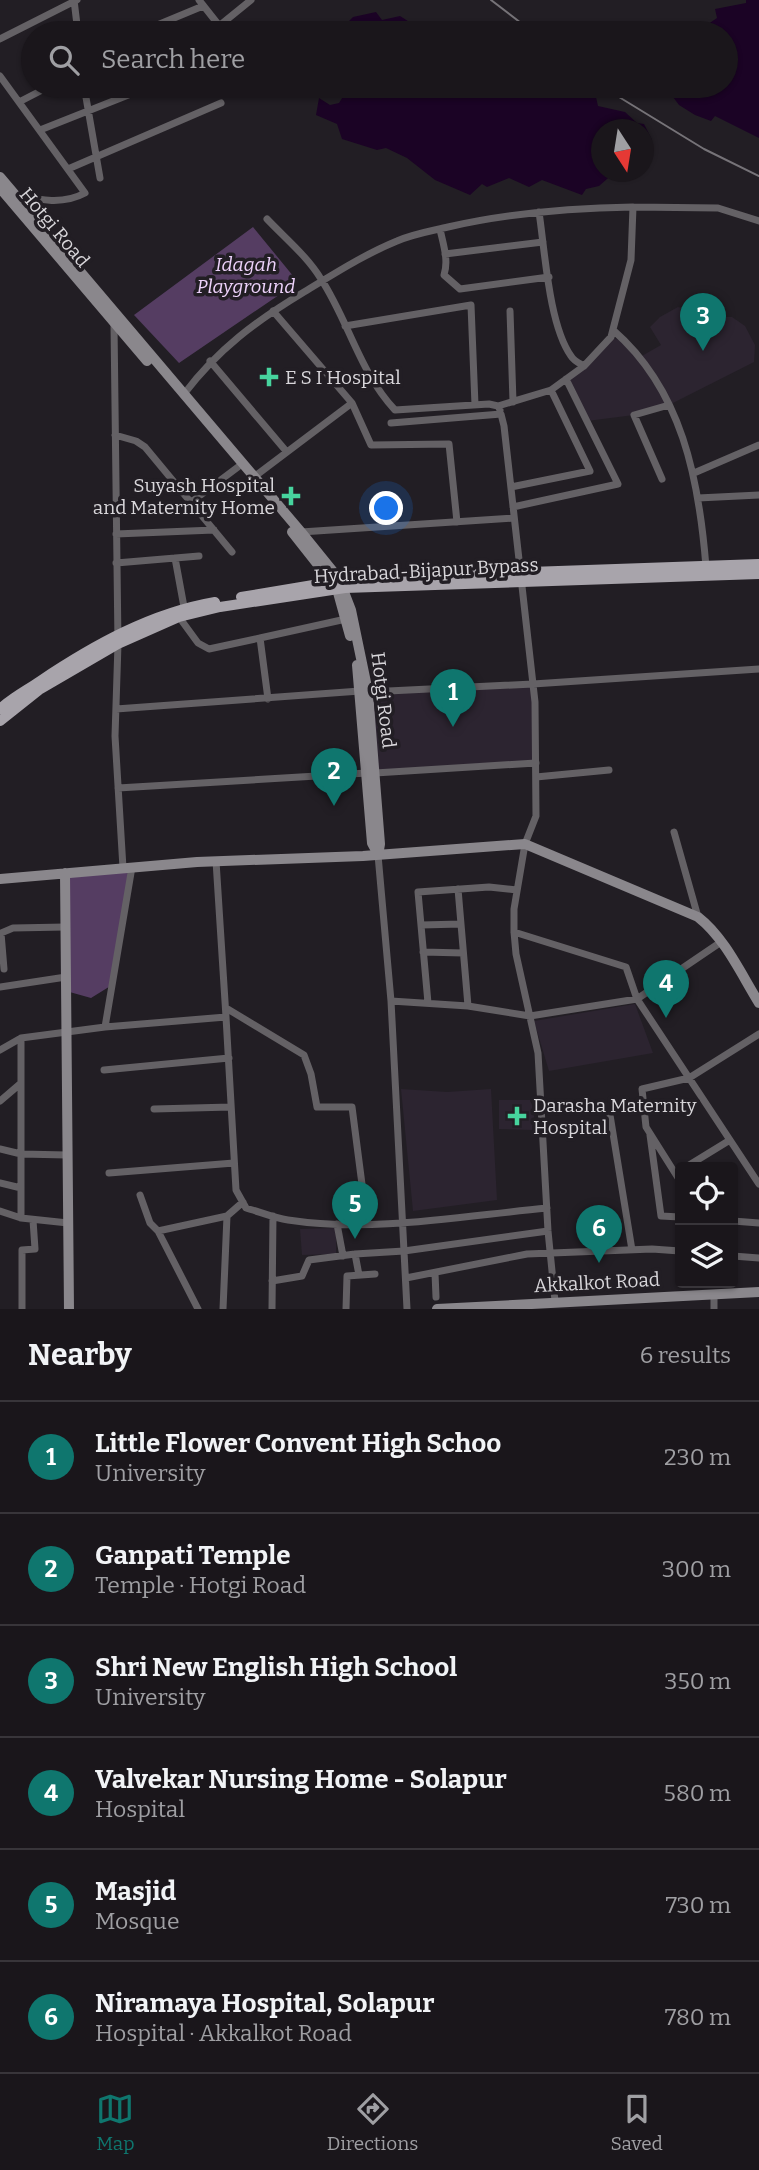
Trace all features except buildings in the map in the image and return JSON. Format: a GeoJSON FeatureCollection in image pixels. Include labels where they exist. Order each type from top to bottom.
{"type":"FeatureCollection","features":[{"type":"Feature","properties":{"kind":"main road","name":"Hotgi Road"},"geometry":{"type":"LineString","coordinates":[[0,177],[5,194],[338,585],[364,692]]}},
{"type":"Feature","properties":{"kind":"main road","name":"Hotgi Road"},"geometry":{"type":"LineString","coordinates":[[5,194],[184,394],[301,532],[338,585],[364,692],[371,773],[372,843],[378,855]]}},
{"type":"Feature","properties":{"kind":"main road"},"geometry":{"type":"LineString","coordinates":[[522,577],[759,564]]}},
{"type":"Feature","properties":{"kind":"main road","name":"Hydrabad-Bijapur Bypass"},"geometry":{"type":"LineString","coordinates":[[0,721],[39,690],[117,639],[182,612],[338,585],[522,577],[759,574]]}},
{"type":"Feature","properties":{"kind":"main road"},"geometry":{"type":"LineString","coordinates":[[0,709],[51,674],[117,639]]}},
{"type":"Feature","properties":{"kind":"main road"},"geometry":{"type":"LineString","coordinates":[[0,879],[216,861],[378,855],[525,844],[698,917],[721,942],[759,1003]]}},
{"type":"Feature","properties":{"kind":"main road"},"geometry":{"type":"LineString","coordinates":[[65,873],[69,1309]]}},
{"type":"Feature","properties":{"kind":"main road","name":"Akkalkot Road"},"geometry":{"type":"LineString","coordinates":[[437,1309],[555,1305],[759,1292]]}},
{"type":"Feature","properties":{"kind":"street"},"geometry":{"type":"LineString","coordinates":[[35,21],[75,0],[77,21]]}},
{"type":"Feature","properties":{"kind":"street"},"geometry":{"type":"LineString","coordinates":[[225,21],[251,0]]}},
{"type":"Feature","properties":{"kind":"street"},"geometry":{"type":"LineString","coordinates":[[163,21],[201,3],[215,21]]}},
{"type":"Feature","properties":{"kind":"street"},"geometry":{"type":"LineString","coordinates":[[0,39],[21,28]]}},
{"type":"Feature","properties":{"kind":"street"},"geometry":{"type":"LineString","coordinates":[[0,76],[85,193],[74,199],[58,201],[5,194]]}},
{"type":"Feature","properties":{"kind":"street"},"geometry":{"type":"LineString","coordinates":[[19,102],[27,98]]}},
{"type":"Feature","properties":{"kind":"street"},"geometry":{"type":"LineString","coordinates":[[86,98],[100,178]]}},
{"type":"Feature","properties":{"kind":"street"},"geometry":{"type":"LineString","coordinates":[[40,130],[121,98]]}},
{"type":"Feature","properties":{"kind":"street"},"geometry":{"type":"LineString","coordinates":[[68,169],[221,103]]}},
{"type":"Feature","properties":{"kind":"street"},"geometry":{"type":"LineString","coordinates":[[184,394],[210,361],[225,347],[273,311],[397,241],[475,221],[539,212],[633,207],[719,208],[759,221]]}},
{"type":"Feature","properties":{"kind":"street"},"geometry":{"type":"LineString","coordinates":[[391,423],[500,410],[513,402],[551,390],[584,366],[611,337],[631,260],[633,207]]}},
{"type":"Feature","properties":{"kind":"street"},"geometry":{"type":"LineString","coordinates":[[539,212],[549,278],[563,342],[573,359],[584,366]]}},
{"type":"Feature","properties":{"kind":"street"},"geometry":{"type":"LineString","coordinates":[[267,219],[312,265],[323,281],[376,384],[395,410],[475,405],[500,410]]}},
{"type":"Feature","properties":{"kind":"street"},"geometry":{"type":"LineString","coordinates":[[440,229],[445,254],[444,275],[460,289],[549,278]]}},
{"type":"Feature","properties":{"kind":"street"},"geometry":{"type":"LineString","coordinates":[[445,254],[543,242]]}},
{"type":"Feature","properties":{"kind":"street"},"geometry":{"type":"LineString","coordinates":[[345,326],[471,305],[475,405]]}},
{"type":"Feature","properties":{"kind":"street"},"geometry":{"type":"LineString","coordinates":[[273,311],[352,402],[371,445],[449,443],[457,522]]}},
{"type":"Feature","properties":{"kind":"street"},"geometry":{"type":"LineString","coordinates":[[510,311],[513,402]]}},
{"type":"Feature","properties":{"kind":"street"},"geometry":{"type":"LineString","coordinates":[[105,1027],[128,868],[118,788],[114,325]]}},
{"type":"Feature","properties":{"kind":"street"},"geometry":{"type":"LineString","coordinates":[[613,330],[635,349],[652,372],[683,438],[694,473],[706,567]]}},
{"type":"Feature","properties":{"kind":"street"},"geometry":{"type":"LineString","coordinates":[[210,361],[286,451]]}},
{"type":"Feature","properties":{"kind":"street"},"geometry":{"type":"LineString","coordinates":[[513,507],[618,484],[566,379]]}},
{"type":"Feature","properties":{"kind":"street"},"geometry":{"type":"LineString","coordinates":[[511,486],[590,471],[551,390]]}},
{"type":"Feature","properties":{"kind":"street"},"geometry":{"type":"LineString","coordinates":[[254,477],[352,402]]}},
{"type":"Feature","properties":{"kind":"street"},"geometry":{"type":"LineString","coordinates":[[662,479],[634,415],[669,405]]}},
{"type":"Feature","properties":{"kind":"street"},"geometry":{"type":"LineString","coordinates":[[500,410],[533,684],[536,763],[536,816],[525,844],[517,890],[514,932],[516,954],[538,1053],[555,1305]]}},
{"type":"Feature","properties":{"kind":"street"},"geometry":{"type":"LineString","coordinates":[[115,435],[136,441],[145,447],[232,552]]}},
{"type":"Feature","properties":{"kind":"street"},"geometry":{"type":"LineString","coordinates":[[694,473],[759,445]]}},
{"type":"Feature","properties":{"kind":"street"},"geometry":{"type":"LineString","coordinates":[[190,503],[238,467]]}},
{"type":"Feature","properties":{"kind":"street"},"geometry":{"type":"LineString","coordinates":[[698,498],[759,495]]}},
{"type":"Feature","properties":{"kind":"street"},"geometry":{"type":"LineString","coordinates":[[301,532],[514,518]]}},
{"type":"Feature","properties":{"kind":"street"},"geometry":{"type":"LineString","coordinates":[[116,534],[214,530]]}},
{"type":"Feature","properties":{"kind":"street"},"geometry":{"type":"LineString","coordinates":[[116,563],[199,556]]}},
{"type":"Feature","properties":{"kind":"street"},"geometry":{"type":"LineString","coordinates":[[175,558],[182,612],[198,643],[209,649],[346,619]]}},
{"type":"Feature","properties":{"kind":"street"},"geometry":{"type":"LineString","coordinates":[[260,638],[268,699]]}},
{"type":"Feature","properties":{"kind":"street"},"geometry":{"type":"LineString","coordinates":[[116,709],[759,669]]}},
{"type":"Feature","properties":{"kind":"street"},"geometry":{"type":"LineString","coordinates":[[118,788],[536,763]]}},
{"type":"Feature","properties":{"kind":"street"},"geometry":{"type":"LineString","coordinates":[[536,777],[609,770]]}},
{"type":"Feature","properties":{"kind":"street"},"geometry":{"type":"LineString","coordinates":[[674,832],[698,917]]}},
{"type":"Feature","properties":{"kind":"street"},"geometry":{"type":"LineString","coordinates":[[378,855],[391,1001],[407,1309]]}},
{"type":"Feature","properties":{"kind":"street"},"geometry":{"type":"LineString","coordinates":[[216,861],[236,1190],[247,1208],[284,1220],[337,1224],[403,1222],[547,1208]]}},
{"type":"Feature","properties":{"kind":"street"},"geometry":{"type":"LineString","coordinates":[[428,1003],[418,892],[489,887],[517,890]]}},
{"type":"Feature","properties":{"kind":"street"},"geometry":{"type":"LineString","coordinates":[[458,889],[468,1006]]}},
{"type":"Feature","properties":{"kind":"street"},"geometry":{"type":"LineString","coordinates":[[421,925],[461,924]]}},
{"type":"Feature","properties":{"kind":"street"},"geometry":{"type":"LineString","coordinates":[[4,969],[1,933],[13,928],[65,927]]}},
{"type":"Feature","properties":{"kind":"street"},"geometry":{"type":"LineString","coordinates":[[514,932],[626,967],[637,999],[759,1184]]}},
{"type":"Feature","properties":{"kind":"street"},"geometry":{"type":"LineString","coordinates":[[391,1001],[468,1006],[530,1016],[637,999],[721,942]]}},
{"type":"Feature","properties":{"kind":"street"},"geometry":{"type":"LineString","coordinates":[[423,952],[463,953]]}},
{"type":"Feature","properties":{"kind":"street"},"geometry":{"type":"LineString","coordinates":[[0,987],[65,977]]}},
{"type":"Feature","properties":{"kind":"street"},"geometry":{"type":"LineString","coordinates":[[226,1008],[304,1055],[311,1074],[317,1107],[352,1107],[367,1223]]}},
{"type":"Feature","properties":{"kind":"street"},"geometry":{"type":"LineString","coordinates":[[0,1050],[21,1038],[66,1031],[226,1017]]}},
{"type":"Feature","properties":{"kind":"street"},"geometry":{"type":"LineString","coordinates":[[675,1169],[646,1127],[642,1088],[689,1078],[759,1034]]}},
{"type":"Feature","properties":{"kind":"street"},"geometry":{"type":"LineString","coordinates":[[21,1038],[21,1218]]}},
{"type":"Feature","properties":{"kind":"street"},"geometry":{"type":"LineString","coordinates":[[104,1070],[229,1058]]}},
{"type":"Feature","properties":{"kind":"street"},"geometry":{"type":"LineString","coordinates":[[0,1101],[20,1084]]}},
{"type":"Feature","properties":{"kind":"street"},"geometry":{"type":"LineString","coordinates":[[154,1109],[231,1107]]}},
{"type":"Feature","properties":{"kind":"street"},"geometry":{"type":"LineString","coordinates":[[610,1115],[632,1250]]}},
{"type":"Feature","properties":{"kind":"street"},"geometry":{"type":"LineString","coordinates":[[650,1133],[661,1216],[675,1217]]}},
{"type":"Feature","properties":{"kind":"street"},"geometry":{"type":"LineString","coordinates":[[693,1162],[730,1140]]}},
{"type":"Feature","properties":{"kind":"street"},"geometry":{"type":"LineString","coordinates":[[0,1149],[21,1154],[67,1155]]}},
{"type":"Feature","properties":{"kind":"street"},"geometry":{"type":"LineString","coordinates":[[109,1173],[234,1163]]}},
{"type":"Feature","properties":{"kind":"street"},"geometry":{"type":"LineString","coordinates":[[0,1184],[21,1188]]}},
{"type":"Feature","properties":{"kind":"street"},"geometry":{"type":"LineString","coordinates":[[140,1195],[150,1223],[158,1231],[198,1309]]}},
{"type":"Feature","properties":{"kind":"street"},"geometry":{"type":"LineString","coordinates":[[158,1231],[227,1216],[243,1202]]}},
{"type":"Feature","properties":{"kind":"street"},"geometry":{"type":"LineString","coordinates":[[0,1211],[21,1218],[68,1223]]}},
{"type":"Feature","properties":{"kind":"street"},"geometry":{"type":"LineString","coordinates":[[223,1309],[227,1216]]}},
{"type":"Feature","properties":{"kind":"street"},"geometry":{"type":"LineString","coordinates":[[272,1309],[273,1216]]}},
{"type":"Feature","properties":{"kind":"street"},"geometry":{"type":"LineString","coordinates":[[22,1309],[22,1250],[35,1249],[33,1220]]}},
{"type":"Feature","properties":{"kind":"street"},"geometry":{"type":"LineString","coordinates":[[738,1221],[759,1223]]}},
{"type":"Feature","properties":{"kind":"street"},"geometry":{"type":"LineString","coordinates":[[337,1224],[343,1256]]}},
{"type":"Feature","properties":{"kind":"street"},"geometry":{"type":"LineString","coordinates":[[272,1281],[302,1276],[309,1260],[404,1251],[548,1231]]}},
{"type":"Feature","properties":{"kind":"street"},"geometry":{"type":"LineString","coordinates":[[406,1278],[527,1254],[675,1251]]}},
{"type":"Feature","properties":{"kind":"street"},"geometry":{"type":"LineString","coordinates":[[355,1254],[359,1275]]}},
{"type":"Feature","properties":{"kind":"street"},"geometry":{"type":"LineString","coordinates":[[738,1256],[759,1258]]}},
{"type":"Feature","properties":{"kind":"street"},"geometry":{"type":"LineString","coordinates":[[435,1273],[436,1297]]}},
{"type":"Feature","properties":{"kind":"street"},"geometry":{"type":"LineString","coordinates":[[346,1309],[346,1276],[375,1274]]}},
{"type":"Feature","properties":{"kind":"street"},"geometry":{"type":"LineString","coordinates":[[714,1294],[714,1309]]}},
{"type":"Feature","properties":{"kind":"shaded area"},"geometry":{"type":"Polygon","coordinates":[[[746,0],[759,0],[759,138],[715,116],[711,121],[695,115],[679,105],[674,98],[738,98],[738,21],[713,21],[717,18],[715,9],[746,3],[746,0]]]}},
{"type":"Feature","properties":{"kind":"shaded area"},"geometry":{"type":"Polygon","coordinates":[[[376,12],[382,20],[400,16],[408,21],[349,21],[353,17],[376,12]]]}},
{"type":"Feature","properties":{"kind":"shaded area"},"geometry":{"type":"Polygon","coordinates":[[[319,98],[330,105],[339,103],[342,98],[596,98],[598,106],[625,112],[633,119],[591,119],[591,182],[604,182],[586,189],[582,195],[542,180],[529,187],[509,178],[487,187],[482,184],[470,195],[435,180],[407,158],[386,148],[377,150],[342,139],[337,124],[316,115],[319,98]]]}},
{"type":"Feature","properties":{"kind":"shaded area"},"geometry":{"type":"Polygon","coordinates":[[[678,307],[720,317],[732,317],[745,326],[755,345],[754,362],[669,405],[634,415],[587,421],[566,379],[611,337],[629,344],[640,357],[661,345],[650,327],[660,317],[678,307]]]}},
{"type":"Feature","properties":{"kind":"shaded area"},"geometry":{"type":"Polygon","coordinates":[[[533,684],[536,763],[375,773],[368,692],[533,684]]]}},
{"type":"Feature","properties":{"kind":"shaded area"},"geometry":{"type":"Polygon","coordinates":[[[635,1004],[653,1053],[549,1071],[534,1021],[635,1004]]]}},
{"type":"Feature","properties":{"kind":"shaded area"},"geometry":{"type":"Polygon","coordinates":[[[401,1089],[447,1092],[491,1089],[497,1200],[413,1211],[401,1089]]]}},
{"type":"Feature","properties":{"kind":"shaded area","name":"Darasha Maternity Hospital"},"geometry":{"type":"Polygon","coordinates":[[[499,1100],[530,1100],[534,1110],[534,1130],[499,1129],[499,1100]]]}},
{"type":"Feature","properties":{"kind":"shaded area"},"geometry":{"type":"Polygon","coordinates":[[[336,1228],[336,1254],[302,1255],[300,1229],[336,1228]]]}},
{"type":"Feature","properties":{"kind":"green space","name":"Idagah Playground"},"geometry":{"type":"Polygon","coordinates":[[[253,227],[298,282],[179,363],[134,315],[253,227]]]}},
{"type":"Feature","properties":{"kind":"green space"},"geometry":{"type":"Polygon","coordinates":[[[132,867],[112,985],[91,998],[66,991],[65,873],[132,867]]]}},
{"type":"Feature","properties":{"kind":"railway"},"geometry":{"type":"LineString","coordinates":[[491,0],[518,21]]}},
{"type":"Feature","properties":{"kind":"railway"},"geometry":{"type":"LineString","coordinates":[[621,98],[704,149],[759,176]]}},
{"type":"Feature","properties":{"kind":"place","name":"Shri New English High School"},"geometry":{"type":"Point","coordinates":[703,351]}},
{"type":"Feature","properties":{"kind":"place","name":"E S I Hospital"},"geometry":{"type":"Point","coordinates":[269,377]}},
{"type":"Feature","properties":{"kind":"place","name":"Suyash Hospital and Maternity Home"},"geometry":{"type":"Point","coordinates":[291,496]}},
{"type":"Feature","properties":{"kind":"place","name":"Little Flower Convent High Schoo"},"geometry":{"type":"Point","coordinates":[453,727]}},
{"type":"Feature","properties":{"kind":"place","name":"Ganpati Temple"},"geometry":{"type":"Point","coordinates":[334,806]}},
{"type":"Feature","properties":{"kind":"place","name":"Valvekar Nursing Home - Solapur"},"geometry":{"type":"Point","coordinates":[666,1018]}},
{"type":"Feature","properties":{"kind":"place","name":"Darasha Maternity Hospital"},"geometry":{"type":"Point","coordinates":[517,1116]}},
{"type":"Feature","properties":{"kind":"place","name":"Masjid"},"geometry":{"type":"Point","coordinates":[355,1239]}},
{"type":"Feature","properties":{"kind":"place","name":"Niramaya Hospital, Solapur"},"geometry":{"type":"Point","coordinates":[599,1263]}}]}
